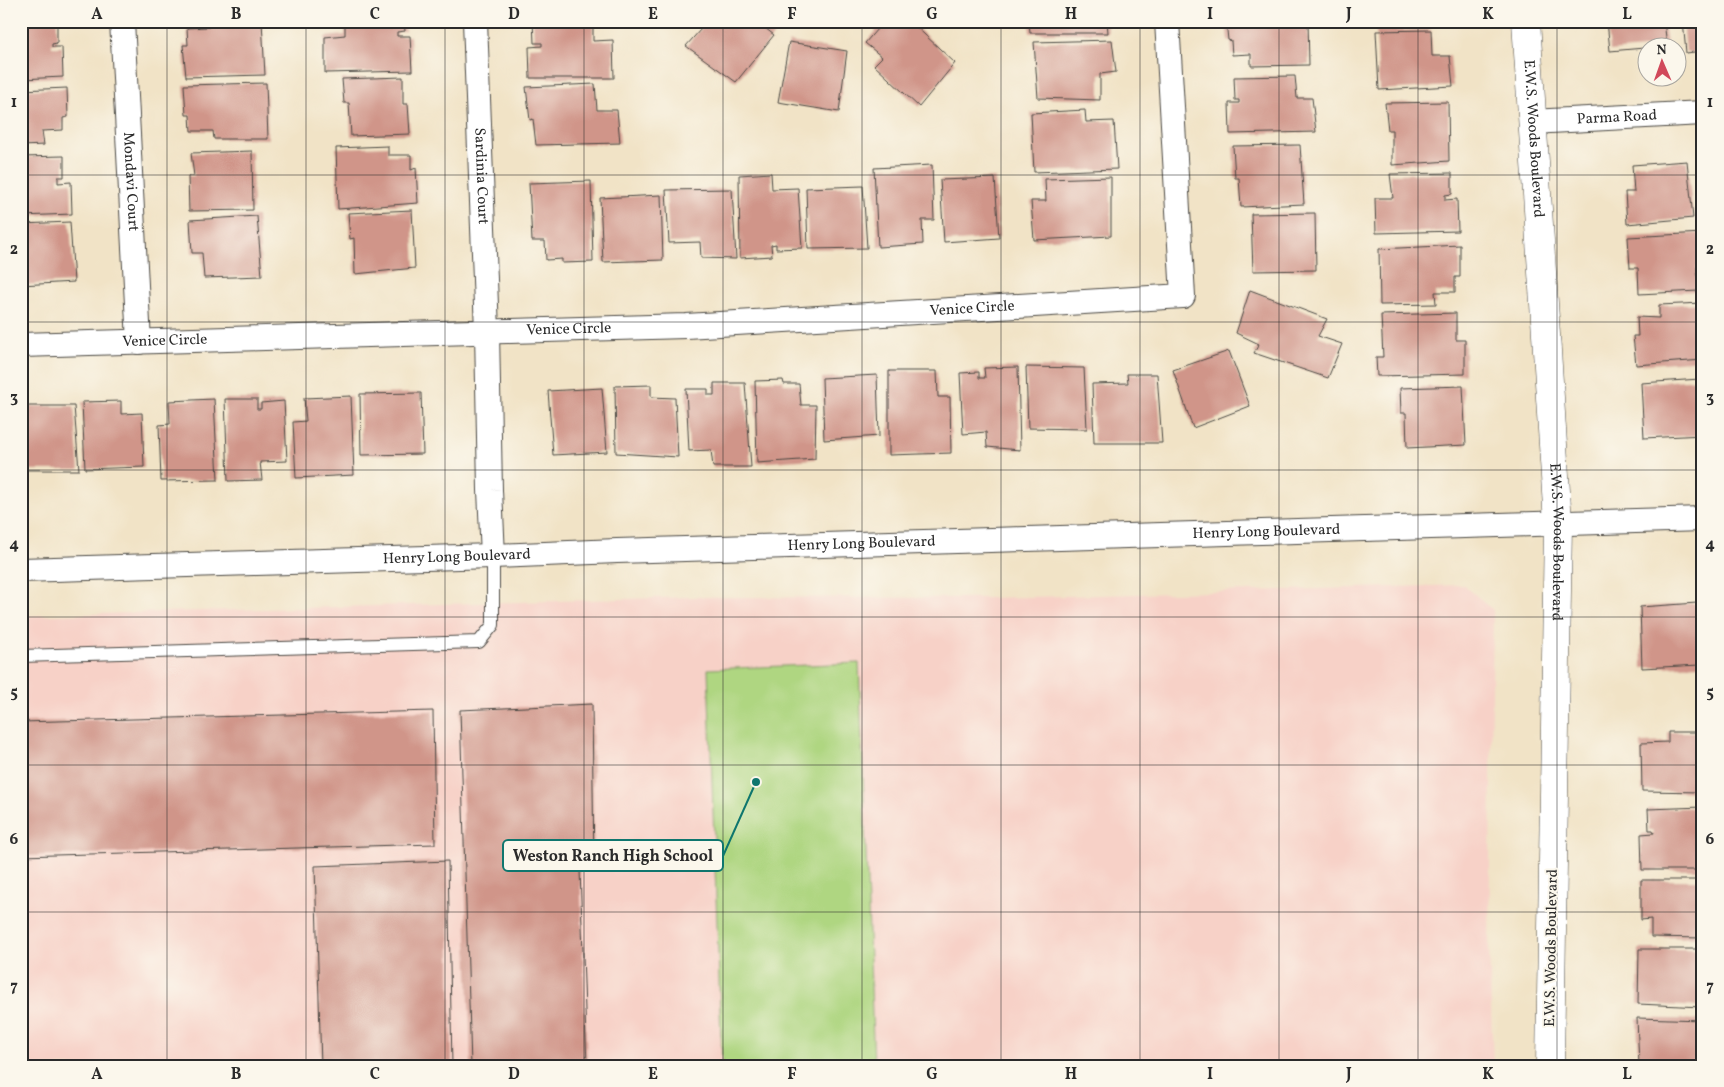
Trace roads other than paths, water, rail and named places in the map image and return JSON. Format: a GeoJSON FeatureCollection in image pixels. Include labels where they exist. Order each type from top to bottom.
{"type":"FeatureCollection","features":[{"type":"Feature","properties":{"kind":"street","name":"Mondavi Court"},"geometry":{"type":"LineString","coordinates":[[122,21],[139,342]]}},
{"type":"Feature","properties":{"kind":"street","name":"Sardinia Court"},"geometry":{"type":"LineString","coordinates":[[475,21],[487,331]]}},
{"type":"Feature","properties":{"kind":"street","name":"Venice Circle"},"geometry":{"type":"LineString","coordinates":[[21,345],[686,326],[1183,296],[1167,21]]}},
{"type":"Feature","properties":{"kind":"street","name":"E.W.S. Woods Boulevard"},"geometry":{"type":"LineString","coordinates":[[1526,21],[1558,523],[1550,1066]]}},
{"type":"Feature","properties":{"kind":"street","name":"Parma Road"},"geometry":{"type":"LineString","coordinates":[[1532,122],[1703,113]]}},
{"type":"Feature","properties":{"kind":"street"},"geometry":{"type":"LineString","coordinates":[[487,331],[493,556]]}},
{"type":"Feature","properties":{"kind":"street","name":"Henry Long Boulevard"},"geometry":{"type":"LineString","coordinates":[[21,570],[493,556],[617,550],[1703,519]]}},
{"type":"Feature","properties":{"kind":"lane"},"geometry":{"type":"LineString","coordinates":[[21,656],[479,642],[493,625],[493,556]]}},
{"type":"Feature","properties":{"kind":"place","name":"Weston Ranch High School"},"geometry":{"type":"Point","coordinates":[756,782]}}]}
